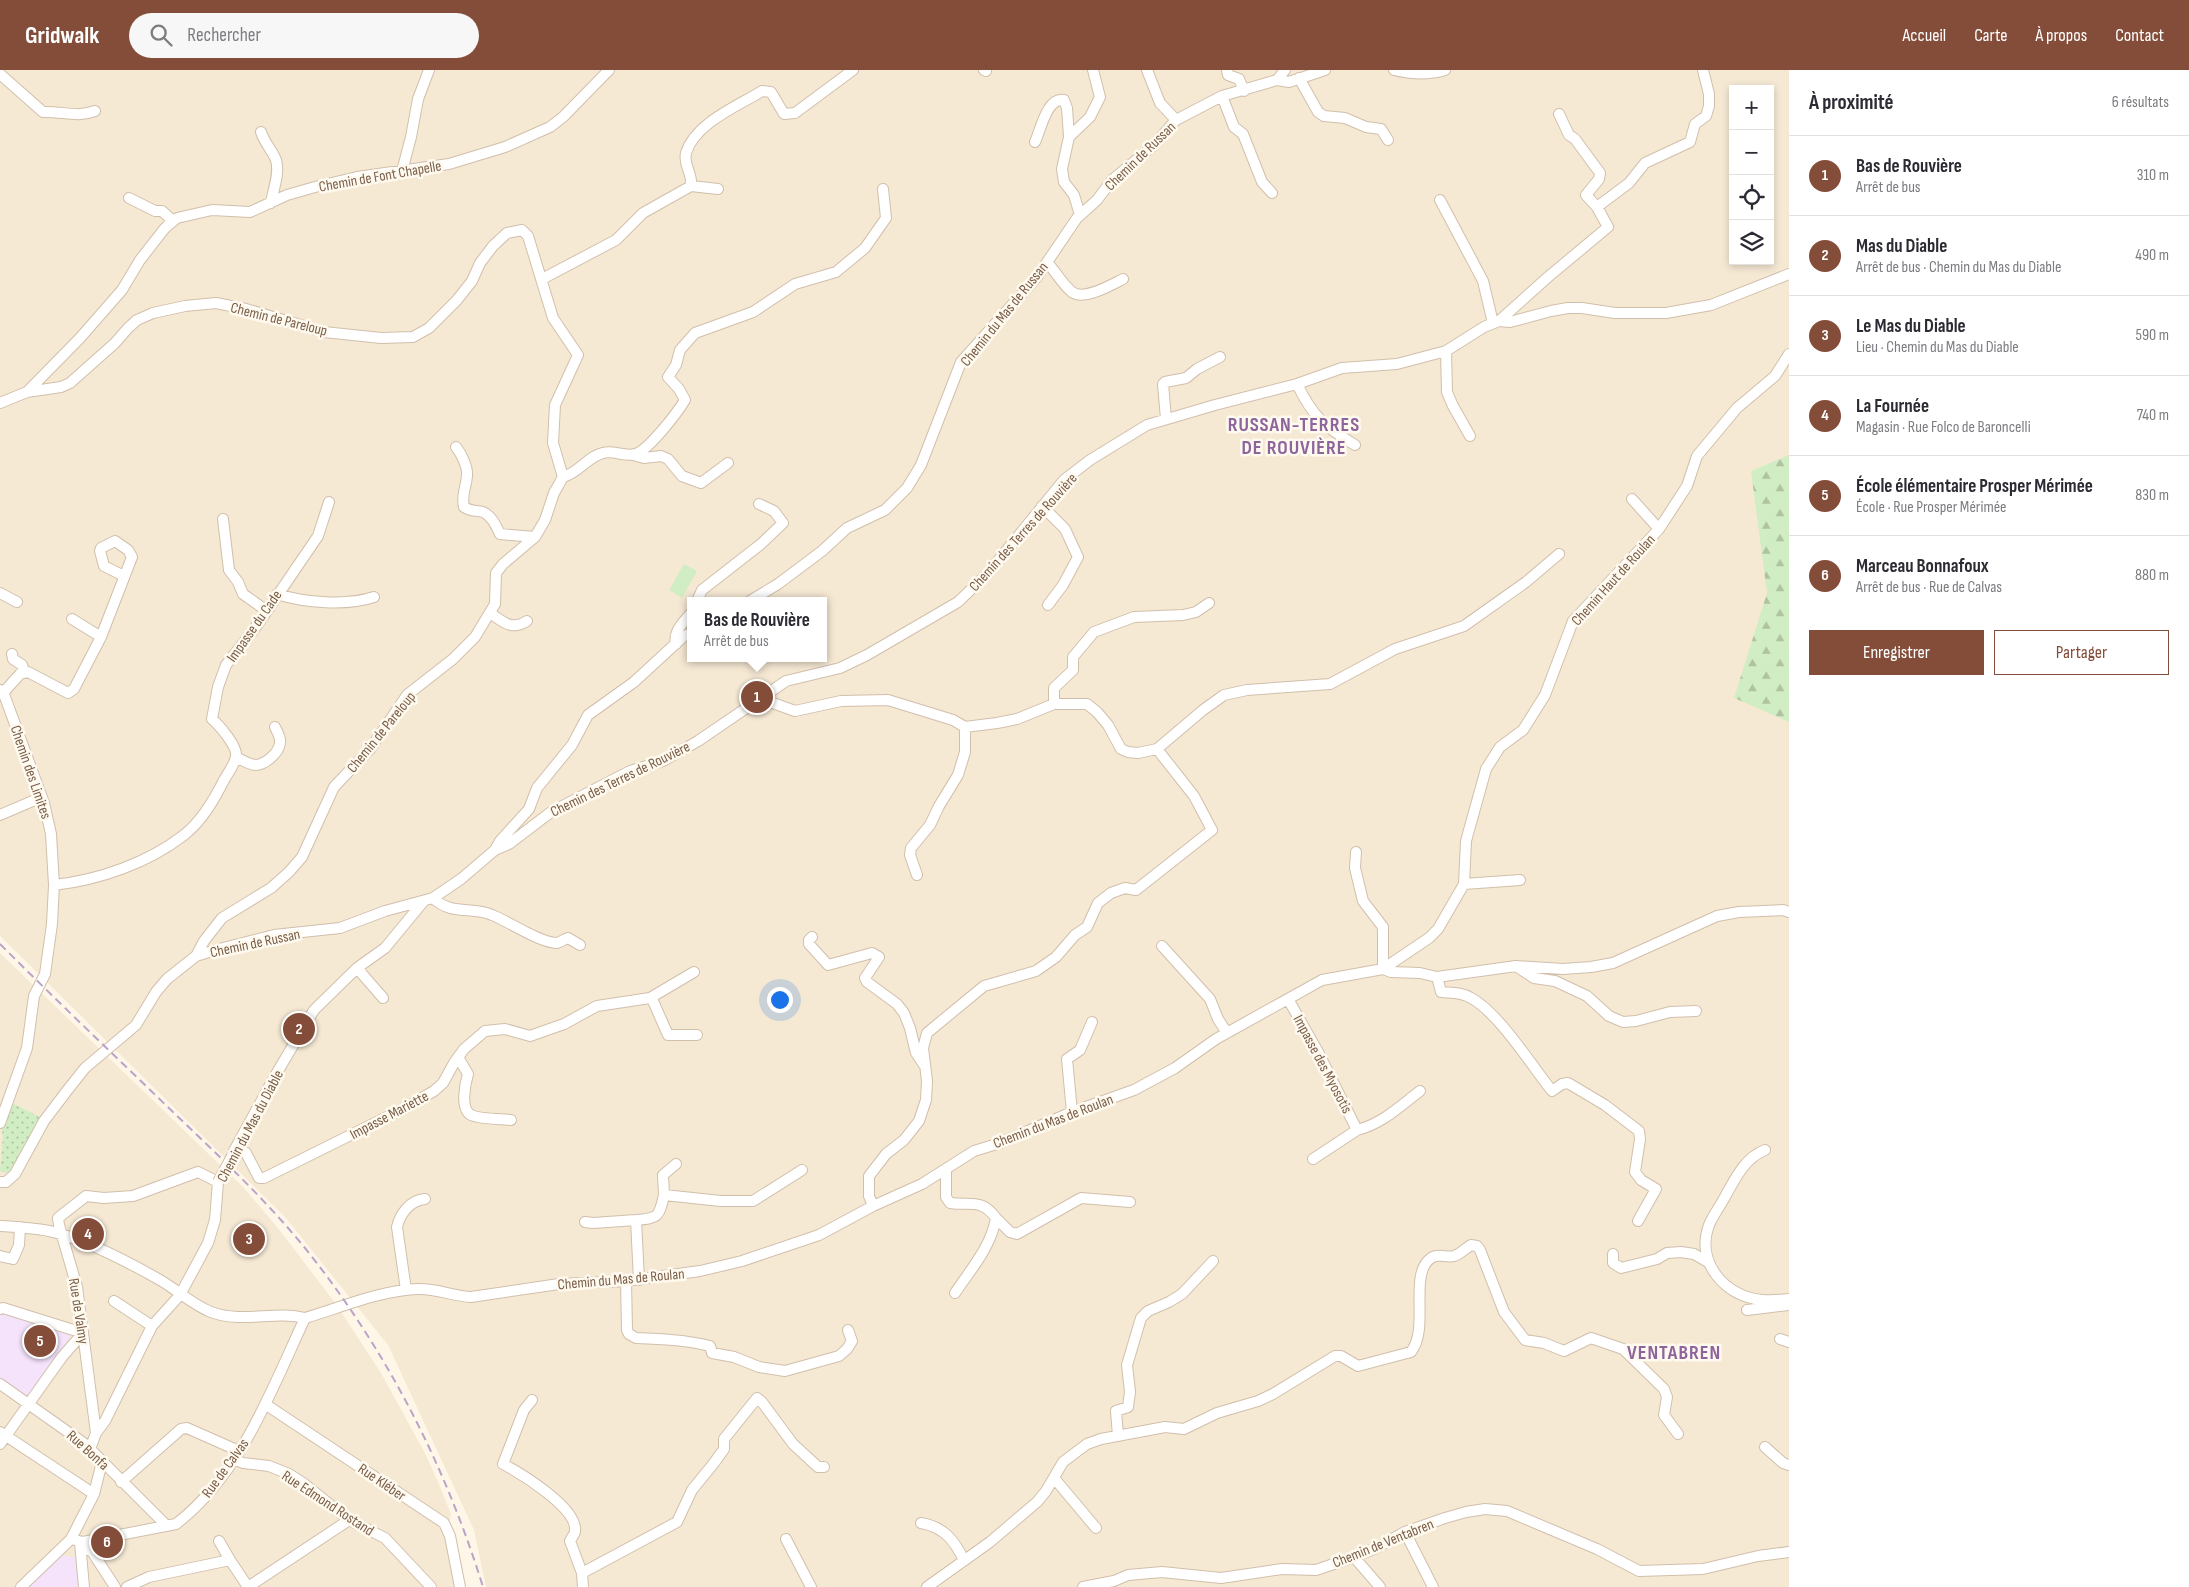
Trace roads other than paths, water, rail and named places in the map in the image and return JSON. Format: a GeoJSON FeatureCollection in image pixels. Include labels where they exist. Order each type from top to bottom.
{"type":"FeatureCollection","features":[{"type":"Feature","properties":{"kind":"street"},"geometry":{"type":"LineString","coordinates":[[402,171],[418,99],[429,70]]}},
{"type":"Feature","properties":{"kind":"street","name":"Chemin de Font Chapelle"},"geometry":{"type":"LineString","coordinates":[[173,221],[204,211],[250,212],[315,187],[357,177],[449,164],[525,140],[550,127],[563,117],[609,70]]}},
{"type":"Feature","properties":{"kind":"street"},"geometry":{"type":"LineString","coordinates":[[691,186],[692,178],[685,162],[686,152],[704,127],[715,118],[762,91],[771,92],[784,114],[795,113],[853,70]]}},
{"type":"Feature","properties":{"kind":"street"},"geometry":{"type":"LineString","coordinates":[[1069,137],[1090,116],[1100,96],[1093,70]]}},
{"type":"Feature","properties":{"kind":"street"},"geometry":{"type":"LineString","coordinates":[[1147,70],[1160,103],[1176,120]]}},
{"type":"Feature","properties":{"kind":"street"},"geometry":{"type":"LineString","coordinates":[[1227,70],[1228,75],[1240,79],[1244,91]]}},
{"type":"Feature","properties":{"kind":"street"},"geometry":{"type":"LineString","coordinates":[[1277,80],[1285,70]]}},
{"type":"Feature","properties":{"kind":"street","name":"Chemin de Russan"},"geometry":{"type":"LineString","coordinates":[[1080,215],[1097,200],[1112,180],[1153,146],[1176,120],[1222,96],[1277,80],[1289,82],[1325,70]]}},
{"type":"Feature","properties":{"kind":"street"},"geometry":{"type":"LineString","coordinates":[[1394,70],[1436,73],[1445,70]]}},
{"type":"Feature","properties":{"kind":"street"},"geometry":{"type":"LineString","coordinates":[[1597,208],[1629,183],[1645,163],[1690,142],[1695,124],[1706,116],[1710,106],[1703,70]]}},
{"type":"Feature","properties":{"kind":"street"},"geometry":{"type":"LineString","coordinates":[[0,74],[43,112],[59,111],[82,116],[95,111]]}},
{"type":"Feature","properties":{"kind":"street"},"geometry":{"type":"LineString","coordinates":[[1299,78],[1318,112],[1324,116],[1345,118],[1366,128],[1381,129],[1388,140]]}},
{"type":"Feature","properties":{"kind":"street"},"geometry":{"type":"LineString","coordinates":[[1222,96],[1234,127],[1243,134],[1262,182],[1272,193]]}},
{"type":"Feature","properties":{"kind":"street"},"geometry":{"type":"LineString","coordinates":[[1035,142],[1053,101],[1064,100],[1067,108],[1069,137],[1062,169],[1064,182],[1074,195],[1080,215]]}},
{"type":"Feature","properties":{"kind":"street"},"geometry":{"type":"LineString","coordinates":[[1440,200],[1483,281],[1496,322],[1608,227],[1597,208],[1586,196],[1599,179],[1600,173],[1575,139],[1569,135],[1559,114]]}},
{"type":"Feature","properties":{"kind":"street"},"geometry":{"type":"LineString","coordinates":[[261,132],[265,144],[276,161],[277,172],[271,203]]}},
{"type":"Feature","properties":{"kind":"street"},"geometry":{"type":"LineString","coordinates":[[542,279],[616,240],[643,213],[691,186],[718,189]]}},
{"type":"Feature","properties":{"kind":"street"},"geometry":{"type":"LineString","coordinates":[[633,455],[645,450],[677,414],[685,400],[680,389],[668,377],[676,365],[680,350],[695,334],[753,312],[795,284],[836,272],[865,248],[886,218],[883,189]]}},
{"type":"Feature","properties":{"kind":"street"},"geometry":{"type":"LineString","coordinates":[[0,404],[28,392],[80,338],[122,290],[140,260],[173,221],[162,211],[155,211],[129,198]]}},
{"type":"Feature","properties":{"kind":"street","name":"Chemin du Mas de Russan"},"geometry":{"type":"LineString","coordinates":[[756,597],[794,573],[822,552],[847,528],[885,510],[907,488],[921,465],[961,362],[1037,277],[1080,215]]}},
{"type":"Feature","properties":{"kind":"street","name":"Chemin de Pareloup"},"geometry":{"type":"LineString","coordinates":[[28,392],[61,387],[70,383],[138,320],[153,313],[185,306],[216,303],[246,309],[324,332],[381,338],[413,337],[429,328],[457,300],[472,281],[480,263],[493,246],[507,233],[522,230],[528,236],[553,318],[578,355],[555,405],[553,443],[563,477],[554,493],[545,520],[535,537],[503,564],[496,573],[496,604],[475,637],[453,658],[407,695],[371,748],[334,787],[298,862],[271,888],[222,918],[204,941],[196,956]]}},
{"type":"Feature","properties":{"kind":"street"},"geometry":{"type":"LineString","coordinates":[[1047,262],[1072,293],[1082,296],[1123,279]]}},
{"type":"Feature","properties":{"kind":"street","name":"Chemin des Terres de Rouvière"},"geometry":{"type":"LineString","coordinates":[[495,850],[509,844],[551,812],[630,771],[663,761],[698,741],[786,681],[840,668],[867,655],[958,602],[988,574],[1064,480],[1090,460],[1147,426],[1166,419],[1297,384],[1342,368],[1397,364],[1446,351],[1496,322],[1510,322],[1568,308],[1615,313],[1666,313],[1712,305],[1789,274]]}},
{"type":"Feature","properties":{"kind":"street"},"geometry":{"type":"LineString","coordinates":[[1446,351],[1447,392],[1470,436]]}},
{"type":"Feature","properties":{"kind":"street","name":"Chemin Haut de Roulan"},"geometry":{"type":"LineString","coordinates":[[1383,969],[1429,938],[1438,929],[1464,884],[1466,841],[1486,769],[1500,747],[1523,730],[1545,694],[1573,621],[1659,530],[1687,486],[1698,456],[1738,408],[1774,376],[1789,354]]}},
{"type":"Feature","properties":{"kind":"street"},"geometry":{"type":"LineString","coordinates":[[1166,419],[1163,384],[1186,378],[1197,369],[1220,357]]}},
{"type":"Feature","properties":{"kind":"street"},"geometry":{"type":"LineString","coordinates":[[1297,384],[1319,419],[1329,429],[1354,444]]}},
{"type":"Feature","properties":{"kind":"street"},"geometry":{"type":"LineString","coordinates":[[456,447],[461,453],[467,475],[462,499],[464,507],[470,511],[483,512],[493,519],[500,534],[535,537]]}},
{"type":"Feature","properties":{"kind":"street"},"geometry":{"type":"LineString","coordinates":[[563,477],[570,475],[604,452],[644,458],[661,456],[668,459],[682,476],[701,483],[728,463]]}},
{"type":"Feature","properties":{"kind":"street"},"geometry":{"type":"LineString","coordinates":[[1632,499],[1659,530]]}},
{"type":"Feature","properties":{"kind":"street","name":"Impasse du Cade"},"geometry":{"type":"LineString","coordinates":[[236,757],[234,746],[212,719],[212,711],[226,665],[267,611],[318,536],[329,502]]}},
{"type":"Feature","properties":{"kind":"street"},"geometry":{"type":"LineString","coordinates":[[699,597],[702,590],[761,544],[783,523],[774,510],[758,504]]}},
{"type":"Feature","properties":{"kind":"street"},"geometry":{"type":"LineString","coordinates":[[1042,506],[1065,528],[1078,557],[1063,586],[1048,605]]}},
{"type":"Feature","properties":{"kind":"street"},"geometry":{"type":"LineString","coordinates":[[223,519],[229,570],[238,582],[243,594],[267,611]]}},
{"type":"Feature","properties":{"kind":"street"},"geometry":{"type":"LineString","coordinates":[[759,698],[795,711],[841,701],[888,700],[952,720],[965,727],[997,723],[1017,718],[1054,704],[1087,704],[1108,725],[1121,748],[1128,752],[1138,753],[1157,750],[1203,710],[1224,695],[1247,690],[1330,684],[1395,649],[1464,626],[1526,582],[1559,554]]}},
{"type":"Feature","properties":{"kind":"street"},"geometry":{"type":"LineString","coordinates":[[1,691],[24,672],[35,674],[68,693],[74,689],[101,637],[124,576]]}},
{"type":"Feature","properties":{"kind":"street"},"geometry":{"type":"LineString","coordinates":[[0,593],[17,602]]}},
{"type":"Feature","properties":{"kind":"street"},"geometry":{"type":"LineString","coordinates":[[277,594],[289,598],[347,603],[374,597]]}},
{"type":"Feature","properties":{"kind":"street"},"geometry":{"type":"LineString","coordinates":[[1054,704],[1054,688],[1072,670],[1073,657],[1094,632],[1134,617],[1183,615],[1196,612],[1209,603]]}},
{"type":"Feature","properties":{"kind":"street"},"geometry":{"type":"LineString","coordinates":[[490,613],[512,626],[518,626],[527,621]]}},
{"type":"Feature","properties":{"kind":"street"},"geometry":{"type":"LineString","coordinates":[[676,644],[674,637],[676,632],[687,618]]}},
{"type":"Feature","properties":{"kind":"street"},"geometry":{"type":"LineString","coordinates":[[72,619],[101,637]]}},
{"type":"Feature","properties":{"kind":"street"},"geometry":{"type":"LineString","coordinates":[[428,900],[462,879],[495,850],[500,841],[529,809],[537,788],[572,745],[588,715],[634,682],[687,636]]}},
{"type":"Feature","properties":{"kind":"street"},"geometry":{"type":"LineString","coordinates":[[12,654],[12,658],[22,665],[24,672]]}},
{"type":"Feature","properties":{"kind":"street","name":"Chemin des Limites"},"geometry":{"type":"LineString","coordinates":[[0,1123],[27,1048],[32,1002],[31,986],[40,973],[48,947],[54,886],[51,834],[42,797],[1,691]]}},
{"type":"Feature","properties":{"kind":"street"},"geometry":{"type":"LineString","coordinates":[[917,875],[910,856],[911,848],[930,825],[958,775],[965,752],[965,727]]}},
{"type":"Feature","properties":{"kind":"street"},"geometry":{"type":"LineString","coordinates":[[54,886],[118,870],[166,847],[200,819],[215,799],[236,757],[254,765],[262,764],[270,758],[280,745],[280,738],[275,728]]}},
{"type":"Feature","properties":{"kind":"street"},"geometry":{"type":"LineString","coordinates":[[872,1206],[869,1196],[869,1176],[886,1154],[904,1140],[919,1121],[926,1100],[927,1081],[923,1048],[927,1033],[972,994],[992,982],[1036,971],[1056,957],[1075,935],[1087,927],[1098,903],[1110,893],[1125,888],[1136,890],[1212,830],[1194,796],[1157,750]]}},
{"type":"Feature","properties":{"kind":"street"},"geometry":{"type":"LineString","coordinates":[[0,815],[42,797]]}},
{"type":"Feature","properties":{"kind":"street"},"geometry":{"type":"LineString","coordinates":[[1356,852],[1355,868],[1363,901],[1383,927],[1383,969]]}},
{"type":"Feature","properties":{"kind":"street"},"geometry":{"type":"LineString","coordinates":[[1464,884],[1520,880]]}},
{"type":"Feature","properties":{"kind":"street"},"geometry":{"type":"LineString","coordinates":[[428,900],[454,910],[479,911],[490,914],[546,940],[558,943],[568,938],[580,945]]}},
{"type":"Feature","properties":{"kind":"street","name":"Chemin de Russan"},"geometry":{"type":"LineString","coordinates":[[0,1182],[6,1182],[15,1174],[44,1121],[85,1068],[136,1025],[156,992],[167,979],[196,956],[274,935],[340,928],[385,911],[428,900]]}},
{"type":"Feature","properties":{"kind":"street","name":"Chemin du Mas du Diable"},"geometry":{"type":"LineString","coordinates":[[96,1433],[105,1421],[152,1326],[180,1295],[208,1243],[215,1220],[218,1182],[314,1010],[357,968],[385,948],[428,900]]}},
{"type":"Feature","properties":{"kind":"street","name":"Chemin du Mas de Roulan"},"geometry":{"type":"LineString","coordinates":[[305,1318],[362,1298],[406,1290],[419,1289],[471,1297],[559,1284],[626,1282],[700,1271],[742,1261],[819,1235],[872,1206],[922,1184],[974,1151],[1000,1143],[1072,1112],[1134,1090],[1175,1068],[1227,1033],[1322,980],[1383,969],[1391,972],[1420,974],[1437,978],[1516,966],[1563,969],[1613,963],[1717,916],[1744,912],[1783,910],[1789,912]]}},
{"type":"Feature","properties":{"kind":"street"},"geometry":{"type":"LineString","coordinates":[[812,936],[809,944],[828,965],[872,953],[879,957],[865,978],[867,982],[897,1004],[904,1013],[916,1053],[925,1067]]}},
{"type":"Feature","properties":{"kind":"street"},"geometry":{"type":"LineString","coordinates":[[1162,946],[1210,998],[1218,1019],[1227,1033]]}},
{"type":"Feature","properties":{"kind":"street"},"geometry":{"type":"LineString","coordinates":[[1516,966],[1534,978],[1555,980],[1587,996],[1609,1016],[1623,1022],[1636,1021],[1670,1012],[1696,1011]]}},
{"type":"Feature","properties":{"kind":"street"},"geometry":{"type":"LineString","coordinates":[[357,968],[383,998]]}},
{"type":"Feature","properties":{"kind":"street","name":"Impasse Mariette"},"geometry":{"type":"LineString","coordinates":[[237,1146],[246,1153],[259,1178],[264,1178],[403,1109],[434,1091],[443,1083],[458,1057],[485,1031],[505,1029],[530,1036],[564,1024],[597,1006],[650,998],[694,972]]}},
{"type":"Feature","properties":{"kind":"street"},"geometry":{"type":"LineString","coordinates":[[1437,978],[1441,992],[1460,993],[1472,998],[1492,1016],[1552,1091],[1562,1084],[1568,1083],[1605,1104],[1638,1131],[1640,1139],[1635,1172],[1640,1180],[1654,1185],[1656,1189],[1638,1222]]}},
{"type":"Feature","properties":{"kind":"street"},"geometry":{"type":"LineString","coordinates":[[650,998],[668,1035],[697,1035]]}},
{"type":"Feature","properties":{"kind":"street","name":"Impasse des Myosotis"},"geometry":{"type":"LineString","coordinates":[[1288,999],[1318,1052],[1357,1130]]}},
{"type":"Feature","properties":{"kind":"street"},"geometry":{"type":"LineString","coordinates":[[1072,1112],[1067,1059],[1080,1050],[1092,1022]]}},
{"type":"Feature","properties":{"kind":"street"},"geometry":{"type":"LineString","coordinates":[[458,1057],[468,1074],[463,1090],[467,1112],[472,1116],[511,1120]]}},
{"type":"Feature","properties":{"kind":"street","name":"Impasse des Myosotis"},"geometry":{"type":"LineString","coordinates":[[1313,1159],[1357,1130],[1382,1120],[1420,1091]]}},
{"type":"Feature","properties":{"kind":"street"},"geometry":{"type":"LineString","coordinates":[[1765,1150],[1751,1158],[1738,1174],[1709,1226],[1706,1246],[1708,1262],[1717,1278],[1738,1293],[1761,1300],[1789,1299]]}},
{"type":"Feature","properties":{"kind":"street"},"geometry":{"type":"LineString","coordinates":[[585,1222],[653,1219],[660,1213],[664,1195],[663,1175],[676,1164]]}},
{"type":"Feature","properties":{"kind":"street"},"geometry":{"type":"LineString","coordinates":[[664,1195],[753,1201],[802,1170]]}},
{"type":"Feature","properties":{"kind":"street"},"geometry":{"type":"LineString","coordinates":[[946,1170],[946,1196],[950,1203],[977,1202],[990,1210],[1010,1232],[1018,1234],[1081,1198],[1130,1202]]}},
{"type":"Feature","properties":{"kind":"street","name":"Rue de Valmy"},"geometry":{"type":"LineString","coordinates":[[90,1449],[96,1433],[77,1287],[58,1218],[86,1196],[104,1198],[133,1196],[198,1172],[218,1182]]}},
{"type":"Feature","properties":{"kind":"street"},"geometry":{"type":"LineString","coordinates":[[406,1290],[397,1227],[398,1222],[402,1214],[414,1201],[425,1199]]}},
{"type":"Feature","properties":{"kind":"street"},"geometry":{"type":"LineString","coordinates":[[955,1294],[990,1241],[995,1217]]}},
{"type":"Feature","properties":{"kind":"street"},"geometry":{"type":"LineString","coordinates":[[636,1220],[639,1280]]}},
{"type":"Feature","properties":{"kind":"street"},"geometry":{"type":"LineString","coordinates":[[0,1227],[20,1227],[63,1235],[128,1262],[166,1284],[190,1303],[213,1313],[240,1319],[295,1316],[305,1318]]}},
{"type":"Feature","properties":{"kind":"street"},"geometry":{"type":"LineString","coordinates":[[0,1256],[13,1259],[19,1245],[20,1227]]}},
{"type":"Feature","properties":{"kind":"street"},"geometry":{"type":"LineString","coordinates":[[927,1587],[990,1542],[1037,1502],[1064,1462],[1075,1452],[1101,1439],[1165,1427],[1184,1429],[1217,1412],[1258,1401],[1273,1394],[1335,1356],[1341,1356],[1358,1366],[1411,1352],[1420,1331],[1420,1299],[1423,1269],[1430,1259],[1435,1256],[1455,1256],[1470,1245],[1477,1246],[1480,1250],[1504,1312],[1525,1340],[1544,1343],[1564,1352],[1591,1338],[1622,1349],[1664,1389],[1667,1397],[1664,1415],[1678,1434]]}},
{"type":"Feature","properties":{"kind":"street"},"geometry":{"type":"LineString","coordinates":[[1613,1254],[1613,1263],[1621,1268],[1657,1259],[1667,1253],[1681,1252],[1694,1254],[1708,1262]]}},
{"type":"Feature","properties":{"kind":"street"},"geometry":{"type":"LineString","coordinates":[[1118,1436],[1116,1411],[1128,1407],[1130,1392],[1127,1365],[1141,1318],[1148,1311],[1170,1302],[1182,1294],[1213,1261]]}},
{"type":"Feature","properties":{"kind":"street"},"geometry":{"type":"LineString","coordinates":[[626,1282],[627,1330],[632,1336],[710,1346],[712,1353],[734,1357],[759,1367],[784,1371],[839,1356],[852,1341],[848,1330]]}},
{"type":"Feature","properties":{"kind":"street"},"geometry":{"type":"LineString","coordinates":[[114,1301],[152,1326]]}},
{"type":"Feature","properties":{"kind":"street"},"geometry":{"type":"LineString","coordinates":[[1747,1310],[1789,1305]]}},
{"type":"Feature","properties":{"kind":"street"},"geometry":{"type":"LineString","coordinates":[[0,1309],[3,1308],[83,1332],[2,1437],[94,1494]]}},
{"type":"Feature","properties":{"kind":"street","name":"Rue de Calvas"},"geometry":{"type":"LineString","coordinates":[[79,1543],[176,1524],[186,1516],[210,1491],[237,1455],[266,1404],[305,1318]]}},
{"type":"Feature","properties":{"kind":"street","name":"Rue Bonfa"},"geometry":{"type":"LineString","coordinates":[[0,1384],[30,1403],[90,1449],[167,1526]]}},
{"type":"Feature","properties":{"kind":"street"},"geometry":{"type":"LineString","coordinates":[[582,1573],[677,1522],[692,1490],[724,1449],[724,1439],[757,1398],[793,1444],[818,1467],[824,1467]]}},
{"type":"Feature","properties":{"kind":"street"},"geometry":{"type":"LineString","coordinates":[[532,1400],[524,1410],[503,1464],[525,1476],[556,1500],[573,1519],[575,1530],[570,1541],[582,1573],[583,1587]]}},
{"type":"Feature","properties":{"kind":"street","name":"Rue Kléber"},"geometry":{"type":"LineString","coordinates":[[266,1404],[444,1523],[450,1536],[460,1587]]}},
{"type":"Feature","properties":{"kind":"street","name":"Rue Edmond Rostand"},"geometry":{"type":"LineString","coordinates":[[122,1482],[181,1429],[187,1428],[237,1455],[243,1463],[269,1466],[289,1474],[303,1483],[349,1520],[384,1538],[431,1587]]}},
{"type":"Feature","properties":{"kind":"street"},"geometry":{"type":"LineString","coordinates":[[1765,1447],[1783,1463],[1789,1465]]}},
{"type":"Feature","properties":{"kind":"street"},"geometry":{"type":"LineString","coordinates":[[84,1587],[79,1543],[102,1462]]}},
{"type":"Feature","properties":{"kind":"street"},"geometry":{"type":"LineString","coordinates":[[1054,1478],[1096,1528]]}},
{"type":"Feature","properties":{"kind":"street","name":"Chemin de Ventabren"},"geometry":{"type":"LineString","coordinates":[[1083,1587],[1114,1581],[1128,1575],[1162,1572],[1221,1578],[1282,1569],[1316,1570],[1374,1549],[1405,1532],[1466,1512],[1495,1509],[1507,1510],[1579,1540],[1639,1572],[1703,1570],[1758,1556],[1789,1552]]}},
{"type":"Feature","properties":{"kind":"street"},"geometry":{"type":"LineString","coordinates":[[218,1541],[248,1587],[349,1520]]}},
{"type":"Feature","properties":{"kind":"street"},"geometry":{"type":"LineString","coordinates":[[921,1523],[932,1525],[947,1534],[955,1542],[964,1560]]}},
{"type":"Feature","properties":{"kind":"street"},"geometry":{"type":"LineString","coordinates":[[1405,1532],[1433,1587]]}},
{"type":"Feature","properties":{"kind":"street"},"geometry":{"type":"LineString","coordinates":[[786,1539],[811,1587]]}},
{"type":"Feature","properties":{"kind":"street"},"geometry":{"type":"LineString","coordinates":[[21,1587],[79,1543]]}},
{"type":"Feature","properties":{"kind":"street"},"geometry":{"type":"LineString","coordinates":[[79,1543],[93,1552],[115,1587]]}},
{"type":"Feature","properties":{"kind":"street"},"geometry":{"type":"LineString","coordinates":[[1354,1557],[1380,1587]]}},
{"type":"Feature","properties":{"kind":"street"},"geometry":{"type":"LineString","coordinates":[[127,1587],[149,1577],[230,1560]]}},
{"type":"Feature","properties":{"kind":"railway"},"geometry":{"type":"LineString","coordinates":[[0,944],[225,1162],[258,1195],[305,1248],[362,1326],[410,1409],[451,1496],[483,1587]]}},
{"type":"Feature","properties":{"kind":"place","name":"Bas de Rouvière"},"geometry":{"type":"Point","coordinates":[757,697]}},
{"type":"Feature","properties":{"kind":"place","name":"Mas du Diable"},"geometry":{"type":"Point","coordinates":[299,1029]}},
{"type":"Feature","properties":{"kind":"place","name":"La Fournée"},"geometry":{"type":"Point","coordinates":[88,1234]}},
{"type":"Feature","properties":{"kind":"place","name":"Le Mas du Diable"},"geometry":{"type":"Point","coordinates":[249,1239]}},
{"type":"Feature","properties":{"kind":"place","name":"École élémentaire Prosper Mérimée"},"geometry":{"type":"Point","coordinates":[40,1341]}},
{"type":"Feature","properties":{"kind":"place","name":"Marceau Bonnafoux"},"geometry":{"type":"Point","coordinates":[107,1542]}},
{"type":"Feature","properties":{"kind":"district","name":"RUSSAN-TERRES DE ROUVIÈRE"},"geometry":{"type":"Point","coordinates":[1294,436]}},
{"type":"Feature","properties":{"kind":"district","name":"VENTABREN"},"geometry":{"type":"Point","coordinates":[1674,1352]}}]}
